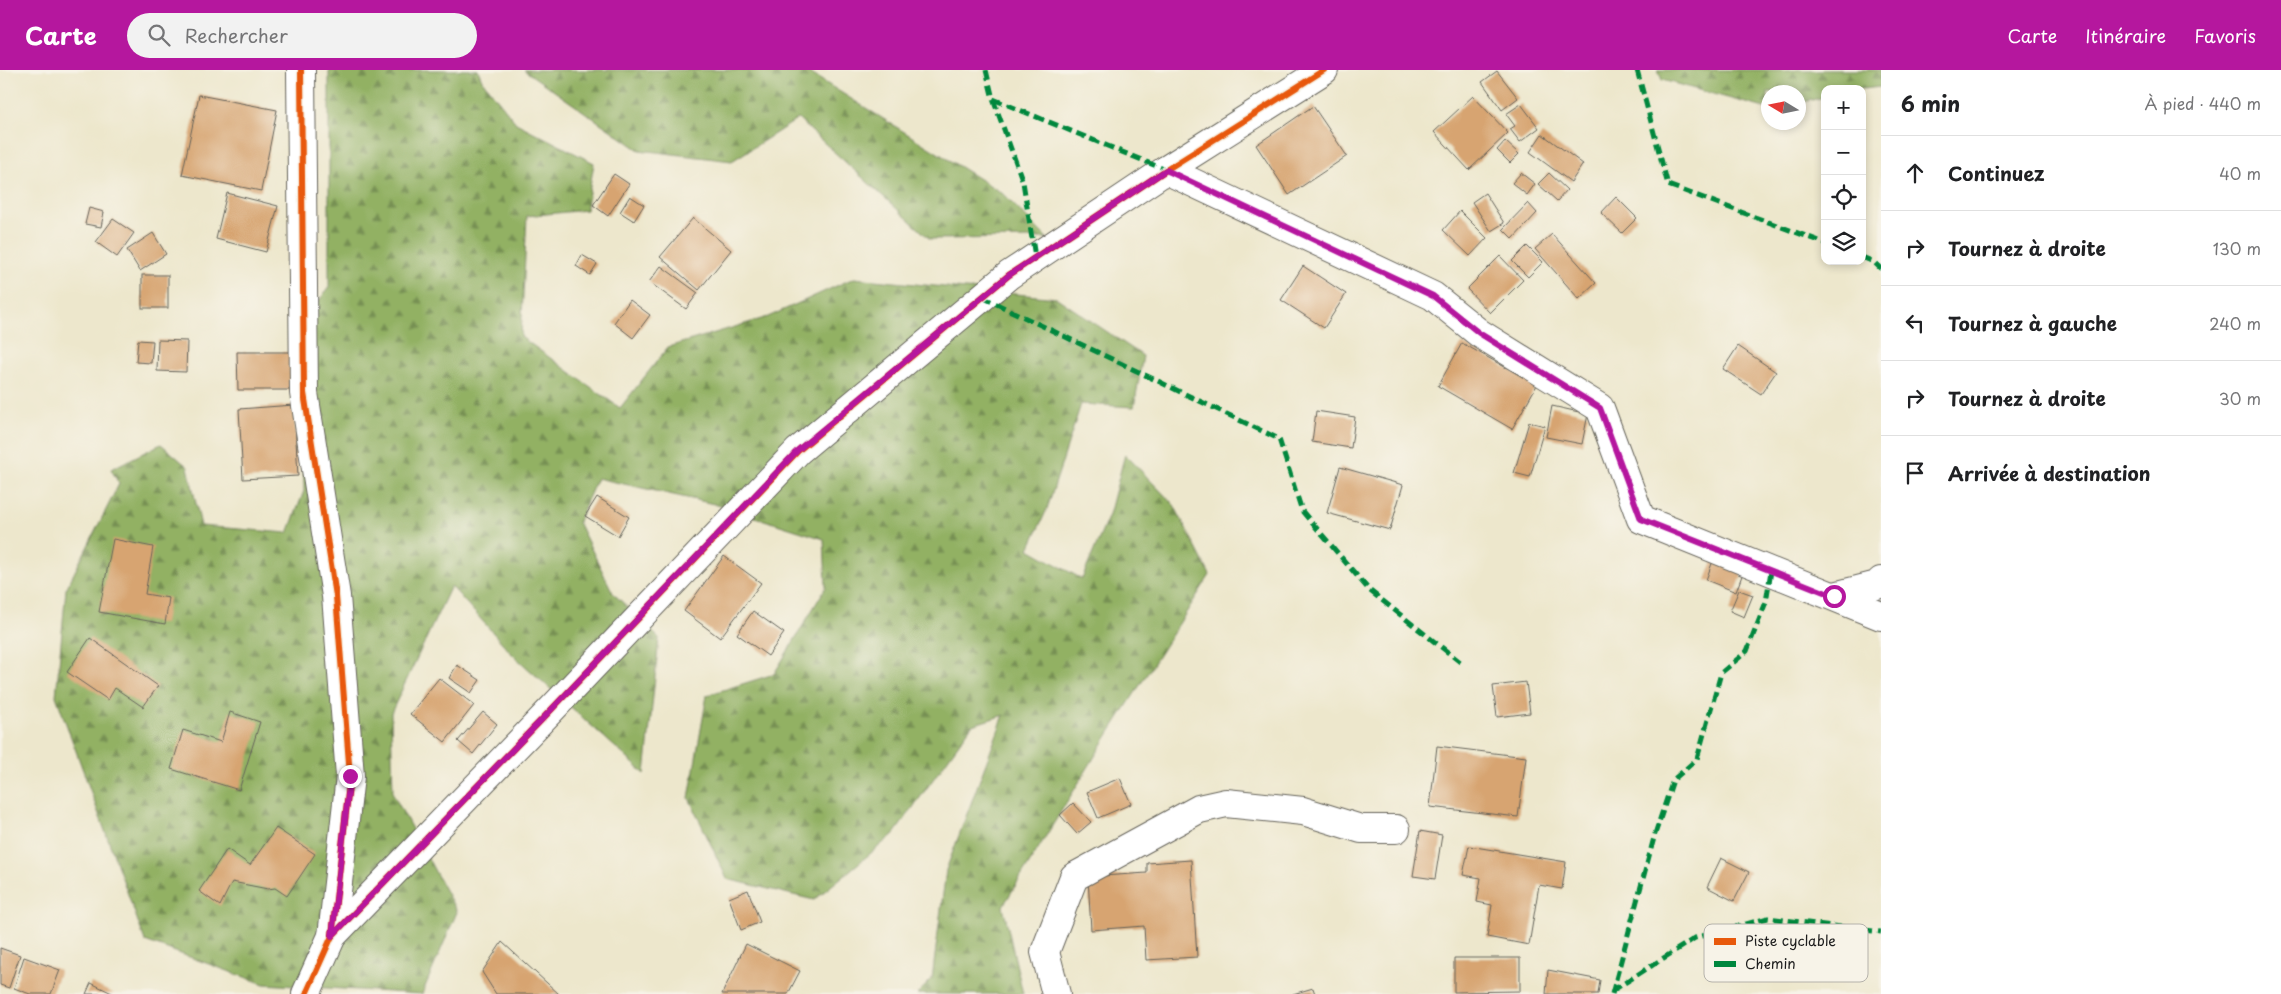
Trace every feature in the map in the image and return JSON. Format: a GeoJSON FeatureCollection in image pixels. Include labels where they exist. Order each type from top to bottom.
{"type":"FeatureCollection","features":[{"type":"Feature","properties":{"kind":"street"},"geometry":{"type":"LineString","coordinates":[[302,70],[304,393],[336,596],[350,776],[332,936],[306,994]]}},
{"type":"Feature","properties":{"kind":"street"},"geometry":{"type":"LineString","coordinates":[[332,936],[551,710],[798,450],[1009,275],[1166,170],[1324,70]]}},
{"type":"Feature","properties":{"kind":"street"},"geometry":{"type":"LineString","coordinates":[[1166,170],[1433,296],[1479,333],[1600,408],[1641,519],[1881,616]]}},
{"type":"Feature","properties":{"kind":"street"},"geometry":{"type":"LineString","coordinates":[[1834,596],[1877,585],[1881,581]]}},
{"type":"Feature","properties":{"kind":"street"},"geometry":{"type":"LineString","coordinates":[[1056,994],[1045,952],[1074,878],[1199,809],[1226,803],[1303,811],[1361,829],[1396,829]]}},
{"type":"Feature","properties":{"kind":"green space"},"geometry":{"type":"Polygon","coordinates":[[[329,70],[478,70],[482,80],[516,123],[594,163],[586,210],[527,216],[521,337],[620,408],[668,347],[768,317],[854,278],[1057,298],[1143,356],[1134,407],[1081,404],[1047,509],[1029,549],[1082,579],[1109,515],[1125,454],[1174,505],[1210,575],[1100,748],[1003,906],[1023,994],[917,994],[932,979],[946,870],[1004,715],[972,725],[894,834],[814,900],[727,879],[689,798],[707,695],[774,674],[826,587],[824,539],[714,504],[597,478],[578,522],[613,593],[659,638],[645,774],[513,655],[451,586],[391,713],[393,794],[457,912],[422,994],[264,984],[145,941],[56,696],[66,589],[119,484],[111,469],[161,444],[188,467],[201,526],[288,533],[304,491],[301,325],[329,287],[329,70]]]}},
{"type":"Feature","properties":{"kind":"green space"},"geometry":{"type":"Polygon","coordinates":[[[524,70],[805,70],[1002,193],[1047,238],[930,239],[798,119],[732,161],[639,150],[524,70]]]}},
{"type":"Feature","properties":{"kind":"green space"},"geometry":{"type":"Polygon","coordinates":[[[1658,70],[1881,70],[1881,87],[1866,89],[1866,85],[1821,85],[1821,98],[1806,101],[1806,85],[1761,85],[1761,107],[1662,80],[1658,70]]]}},
{"type":"Feature","properties":{"kind":"building"},"geometry":{"type":"Polygon","coordinates":[[[1497,71],[1518,98],[1502,110],[1482,82],[1497,71]]]}},
{"type":"Feature","properties":{"kind":"building"},"geometry":{"type":"Polygon","coordinates":[[[199,95],[277,110],[261,191],[182,175],[199,95]]]}},
{"type":"Feature","properties":{"kind":"building"},"geometry":{"type":"Polygon","coordinates":[[[1473,96],[1508,133],[1469,170],[1434,132],[1473,96]]]}},
{"type":"Feature","properties":{"kind":"building"},"geometry":{"type":"Polygon","coordinates":[[[1521,104],[1539,128],[1520,142],[1510,129],[1515,126],[1506,114],[1521,104]]]}},
{"type":"Feature","properties":{"kind":"building"},"geometry":{"type":"Polygon","coordinates":[[[1313,106],[1347,156],[1289,195],[1256,145],[1313,106]]]}},
{"type":"Feature","properties":{"kind":"building"},"geometry":{"type":"Polygon","coordinates":[[[1542,134],[1583,164],[1571,182],[1530,152],[1542,134]]]}},
{"type":"Feature","properties":{"kind":"building"},"geometry":{"type":"Polygon","coordinates":[[[1505,141],[1519,154],[1510,163],[1497,150],[1505,141]]]}},
{"type":"Feature","properties":{"kind":"building"},"geometry":{"type":"Polygon","coordinates":[[[1521,173],[1535,184],[1527,195],[1512,183],[1521,173]]]}},
{"type":"Feature","properties":{"kind":"building"},"geometry":{"type":"Polygon","coordinates":[[[1549,173],[1567,190],[1557,201],[1538,184],[1549,173]]]}},
{"type":"Feature","properties":{"kind":"building"},"geometry":{"type":"Polygon","coordinates":[[[614,174],[629,184],[608,216],[593,205],[614,174]]]}},
{"type":"Feature","properties":{"kind":"building"},"geometry":{"type":"Polygon","coordinates":[[[227,193],[278,206],[266,252],[216,239],[227,193]]]}},
{"type":"Feature","properties":{"kind":"building"},"geometry":{"type":"Polygon","coordinates":[[[1485,193],[1504,223],[1491,231],[1472,202],[1485,193]]]}},
{"type":"Feature","properties":{"kind":"building"},"geometry":{"type":"Polygon","coordinates":[[[630,196],[644,205],[634,221],[620,212],[630,196]]]}},
{"type":"Feature","properties":{"kind":"building"},"geometry":{"type":"Polygon","coordinates":[[[1616,197],[1637,218],[1622,233],[1601,213],[1616,197]]]}},
{"type":"Feature","properties":{"kind":"building"},"geometry":{"type":"Polygon","coordinates":[[[1528,203],[1537,213],[1513,239],[1503,229],[1528,203]]]}},
{"type":"Feature","properties":{"kind":"building"},"geometry":{"type":"Polygon","coordinates":[[[89,208],[104,212],[101,227],[85,224],[89,208]]]}},
{"type":"Feature","properties":{"kind":"building"},"geometry":{"type":"Polygon","coordinates":[[[1460,211],[1487,238],[1470,256],[1443,230],[1460,211]]]}},
{"type":"Feature","properties":{"kind":"building"},"geometry":{"type":"Polygon","coordinates":[[[693,218],[731,250],[699,290],[660,257],[693,218]]]}},
{"type":"Feature","properties":{"kind":"building"},"geometry":{"type":"Polygon","coordinates":[[[113,219],[134,233],[117,257],[96,242],[113,219]]]}},
{"type":"Feature","properties":{"kind":"building"},"geometry":{"type":"Polygon","coordinates":[[[153,233],[166,254],[140,271],[127,250],[153,233]]]}},
{"type":"Feature","properties":{"kind":"building"},"geometry":{"type":"Polygon","coordinates":[[[1552,234],[1596,283],[1579,299],[1535,249],[1552,234]]]}},
{"type":"Feature","properties":{"kind":"building"},"geometry":{"type":"Polygon","coordinates":[[[1527,246],[1543,262],[1528,277],[1512,261],[1527,246]]]}},
{"type":"Feature","properties":{"kind":"building"},"geometry":{"type":"Polygon","coordinates":[[[582,255],[597,264],[590,275],[576,266],[582,255]]]}},
{"type":"Feature","properties":{"kind":"building"},"geometry":{"type":"Polygon","coordinates":[[[1500,256],[1523,280],[1490,313],[1467,289],[1500,256]]]}},
{"type":"Feature","properties":{"kind":"building"},"geometry":{"type":"Polygon","coordinates":[[[661,266],[698,293],[686,309],[649,282],[661,266]]]}},
{"type":"Feature","properties":{"kind":"building"},"geometry":{"type":"Polygon","coordinates":[[[1303,266],[1346,294],[1324,328],[1281,300],[1303,266]]]}},
{"type":"Feature","properties":{"kind":"building"},"geometry":{"type":"Polygon","coordinates":[[[142,275],[168,275],[168,308],[142,308],[142,275]]]}},
{"type":"Feature","properties":{"kind":"building"},"geometry":{"type":"Polygon","coordinates":[[[630,300],[650,315],[633,338],[614,323],[630,300]]]}},
{"type":"Feature","properties":{"kind":"building"},"geometry":{"type":"Polygon","coordinates":[[[138,340],[153,341],[151,363],[136,362],[138,340]]]}},
{"type":"Feature","properties":{"kind":"building"},"geometry":{"type":"Polygon","coordinates":[[[158,340],[187,341],[186,372],[157,371],[158,340]]]}},
{"type":"Feature","properties":{"kind":"building"},"geometry":{"type":"Polygon","coordinates":[[[1462,343],[1537,385],[1512,429],[1438,386],[1462,343]]]}},
{"type":"Feature","properties":{"kind":"building"},"geometry":{"type":"Polygon","coordinates":[[[1738,346],[1776,372],[1761,394],[1723,369],[1738,346]]]}},
{"type":"Feature","properties":{"kind":"building"},"geometry":{"type":"Polygon","coordinates":[[[237,352],[291,352],[291,390],[238,390],[237,352]]]}},
{"type":"Feature","properties":{"kind":"building"},"geometry":{"type":"Polygon","coordinates":[[[294,405],[298,476],[243,479],[239,409],[294,405]]]}},
{"type":"Feature","properties":{"kind":"building"},"geometry":{"type":"Polygon","coordinates":[[[1552,406],[1588,414],[1582,444],[1546,437],[1552,406]]]}},
{"type":"Feature","properties":{"kind":"building"},"geometry":{"type":"Polygon","coordinates":[[[1316,411],[1355,417],[1351,448],[1312,442],[1316,411]]]}},
{"type":"Feature","properties":{"kind":"building"},"geometry":{"type":"Polygon","coordinates":[[[1529,422],[1545,426],[1530,477],[1514,473],[1529,422]]]}},
{"type":"Feature","properties":{"kind":"building"},"geometry":{"type":"Polygon","coordinates":[[[1340,467],[1403,485],[1390,530],[1327,513],[1340,467]]]}},
{"type":"Feature","properties":{"kind":"building"},"geometry":{"type":"Polygon","coordinates":[[[597,497],[629,517],[618,536],[585,516],[597,497]]]}},
{"type":"Feature","properties":{"kind":"building"},"geometry":{"type":"Polygon","coordinates":[[[113,539],[153,547],[145,594],[169,598],[165,624],[99,612],[113,539]]]}},
{"type":"Feature","properties":{"kind":"building"},"geometry":{"type":"Polygon","coordinates":[[[724,556],[761,583],[720,638],[684,611],[724,556]]]}},
{"type":"Feature","properties":{"kind":"building"},"geometry":{"type":"Polygon","coordinates":[[[1714,558],[1744,570],[1736,592],[1706,580],[1714,558]]]}},
{"type":"Feature","properties":{"kind":"building"},"geometry":{"type":"Polygon","coordinates":[[[1739,590],[1753,595],[1744,617],[1730,611],[1739,590]]]}},
{"type":"Feature","properties":{"kind":"building"},"geometry":{"type":"Polygon","coordinates":[[[753,611],[784,633],[768,656],[737,634],[753,611]]]}},
{"type":"Feature","properties":{"kind":"building"},"geometry":{"type":"Polygon","coordinates":[[[90,638],[158,686],[143,707],[115,688],[108,700],[67,672],[90,638]]]}},
{"type":"Feature","properties":{"kind":"building"},"geometry":{"type":"Polygon","coordinates":[[[457,665],[480,680],[471,693],[449,678],[457,665]]]}},
{"type":"Feature","properties":{"kind":"building"},"geometry":{"type":"Polygon","coordinates":[[[439,678],[474,705],[445,742],[410,714],[439,678]]]}},
{"type":"Feature","properties":{"kind":"building"},"geometry":{"type":"Polygon","coordinates":[[[1526,682],[1530,713],[1497,717],[1493,686],[1526,682]]]}},
{"type":"Feature","properties":{"kind":"building"},"geometry":{"type":"Polygon","coordinates":[[[230,712],[260,722],[239,790],[171,769],[183,730],[221,742],[230,712]]]}},
{"type":"Feature","properties":{"kind":"building"},"geometry":{"type":"Polygon","coordinates":[[[483,712],[497,724],[473,754],[458,741],[483,712]]]}},
{"type":"Feature","properties":{"kind":"building"},"geometry":{"type":"Polygon","coordinates":[[[1437,746],[1526,757],[1518,817],[1430,807],[1437,746]]]}},
{"type":"Feature","properties":{"kind":"building"},"geometry":{"type":"Polygon","coordinates":[[[1120,778],[1131,804],[1098,818],[1087,792],[1120,778]]]}},
{"type":"Feature","properties":{"kind":"building"},"geometry":{"type":"Polygon","coordinates":[[[1073,803],[1091,822],[1077,834],[1060,815],[1073,803]]]}},
{"type":"Feature","properties":{"kind":"building"},"geometry":{"type":"Polygon","coordinates":[[[276,828],[315,854],[287,896],[275,888],[268,889],[232,882],[220,906],[199,891],[227,849],[250,865],[276,828]]]}},
{"type":"Feature","properties":{"kind":"building"},"geometry":{"type":"Polygon","coordinates":[[[1420,831],[1442,835],[1435,879],[1413,876],[1420,831]]]}},
{"type":"Feature","properties":{"kind":"building"},"geometry":{"type":"Polygon","coordinates":[[[1469,846],[1566,862],[1562,889],[1539,885],[1529,945],[1487,937],[1492,905],[1477,902],[1481,878],[1463,875],[1469,846]]]}},
{"type":"Feature","properties":{"kind":"building"},"geometry":{"type":"Polygon","coordinates":[[[1721,858],[1749,872],[1734,901],[1707,887],[1721,858]]]}},
{"type":"Feature","properties":{"kind":"building"},"geometry":{"type":"Polygon","coordinates":[[[1191,860],[1197,957],[1146,960],[1144,926],[1091,930],[1088,877],[1147,873],[1147,863],[1191,860]]]}},
{"type":"Feature","properties":{"kind":"building"},"geometry":{"type":"Polygon","coordinates":[[[748,890],[760,922],[741,930],[729,898],[748,890]]]}},
{"type":"Feature","properties":{"kind":"building"},"geometry":{"type":"Polygon","coordinates":[[[502,942],[559,994],[496,994],[482,972],[502,942]]]}},
{"type":"Feature","properties":{"kind":"building"},"geometry":{"type":"Polygon","coordinates":[[[746,944],[800,971],[788,994],[722,994],[746,944]]]}},
{"type":"Feature","properties":{"kind":"building"},"geometry":{"type":"Polygon","coordinates":[[[0,948],[20,955],[9,988],[0,985],[0,948]]]}},
{"type":"Feature","properties":{"kind":"building"},"geometry":{"type":"Polygon","coordinates":[[[24,957],[60,970],[51,994],[30,994],[14,988],[24,957]]]}},
{"type":"Feature","properties":{"kind":"building"},"geometry":{"type":"Polygon","coordinates":[[[1454,958],[1520,958],[1520,991],[1454,992],[1454,958]]]}},
{"type":"Feature","properties":{"kind":"building"},"geometry":{"type":"Polygon","coordinates":[[[1548,970],[1600,980],[1598,994],[1546,994],[1548,970]]]}},
{"type":"Feature","properties":{"kind":"building"},"geometry":{"type":"Polygon","coordinates":[[[91,983],[114,994],[86,994],[91,983]]]}},
{"type":"Feature","properties":{"kind":"building"},"geometry":{"type":"Polygon","coordinates":[[[1313,988],[1315,994],[1293,994],[1313,988]]]}},
{"type":"Feature","properties":{"kind":"marked path"},"geometry":{"type":"LineString","coordinates":[[986,70],[993,99],[1166,170]]}},
{"type":"Feature","properties":{"kind":"marked path"},"geometry":{"type":"LineString","coordinates":[[1637,70],[1668,185],[1821,242]]}},
{"type":"Feature","properties":{"kind":"marked path"},"geometry":{"type":"LineString","coordinates":[[993,99],[1023,182],[1035,257]]}},
{"type":"Feature","properties":{"kind":"marked path"},"geometry":{"type":"LineString","coordinates":[[1866,259],[1874,262],[1881,269]]}},
{"type":"Feature","properties":{"kind":"marked path"},"geometry":{"type":"LineString","coordinates":[[982,297],[1279,439],[1302,511],[1369,590],[1464,665]]}},
{"type":"Feature","properties":{"kind":"marked path"},"geometry":{"type":"LineString","coordinates":[[1612,994],[1655,834],[1673,780],[1697,759],[1721,673],[1747,651],[1766,602],[1771,571]]}},
{"type":"Feature","properties":{"kind":"marked path"},"geometry":{"type":"LineString","coordinates":[[1746,924],[1768,918],[1816,924]]}},
{"type":"Feature","properties":{"kind":"marked path"},"geometry":{"type":"LineString","coordinates":[[1868,930],[1881,932]]}},
{"type":"Feature","properties":{"kind":"marked path"},"geometry":{"type":"LineString","coordinates":[[1612,991],[1695,938],[1704,936]]}},
{"type":"Feature","properties":{"kind":"cycle path"},"geometry":{"type":"LineString","coordinates":[[301,70],[304,393],[336,596],[350,776],[332,936],[306,994]]}},
{"type":"Feature","properties":{"kind":"cycle path"},"geometry":{"type":"LineString","coordinates":[[332,936],[798,451],[1009,275],[1166,170],[1324,70]]}},
{"type":"Feature","properties":{"kind":"route"},"geometry":{"type":"LineString","coordinates":[[350,776],[332,936],[551,710],[798,450],[1009,275],[1166,170],[1433,296],[1479,333],[1600,408],[1641,519],[1834,596]]}}]}
